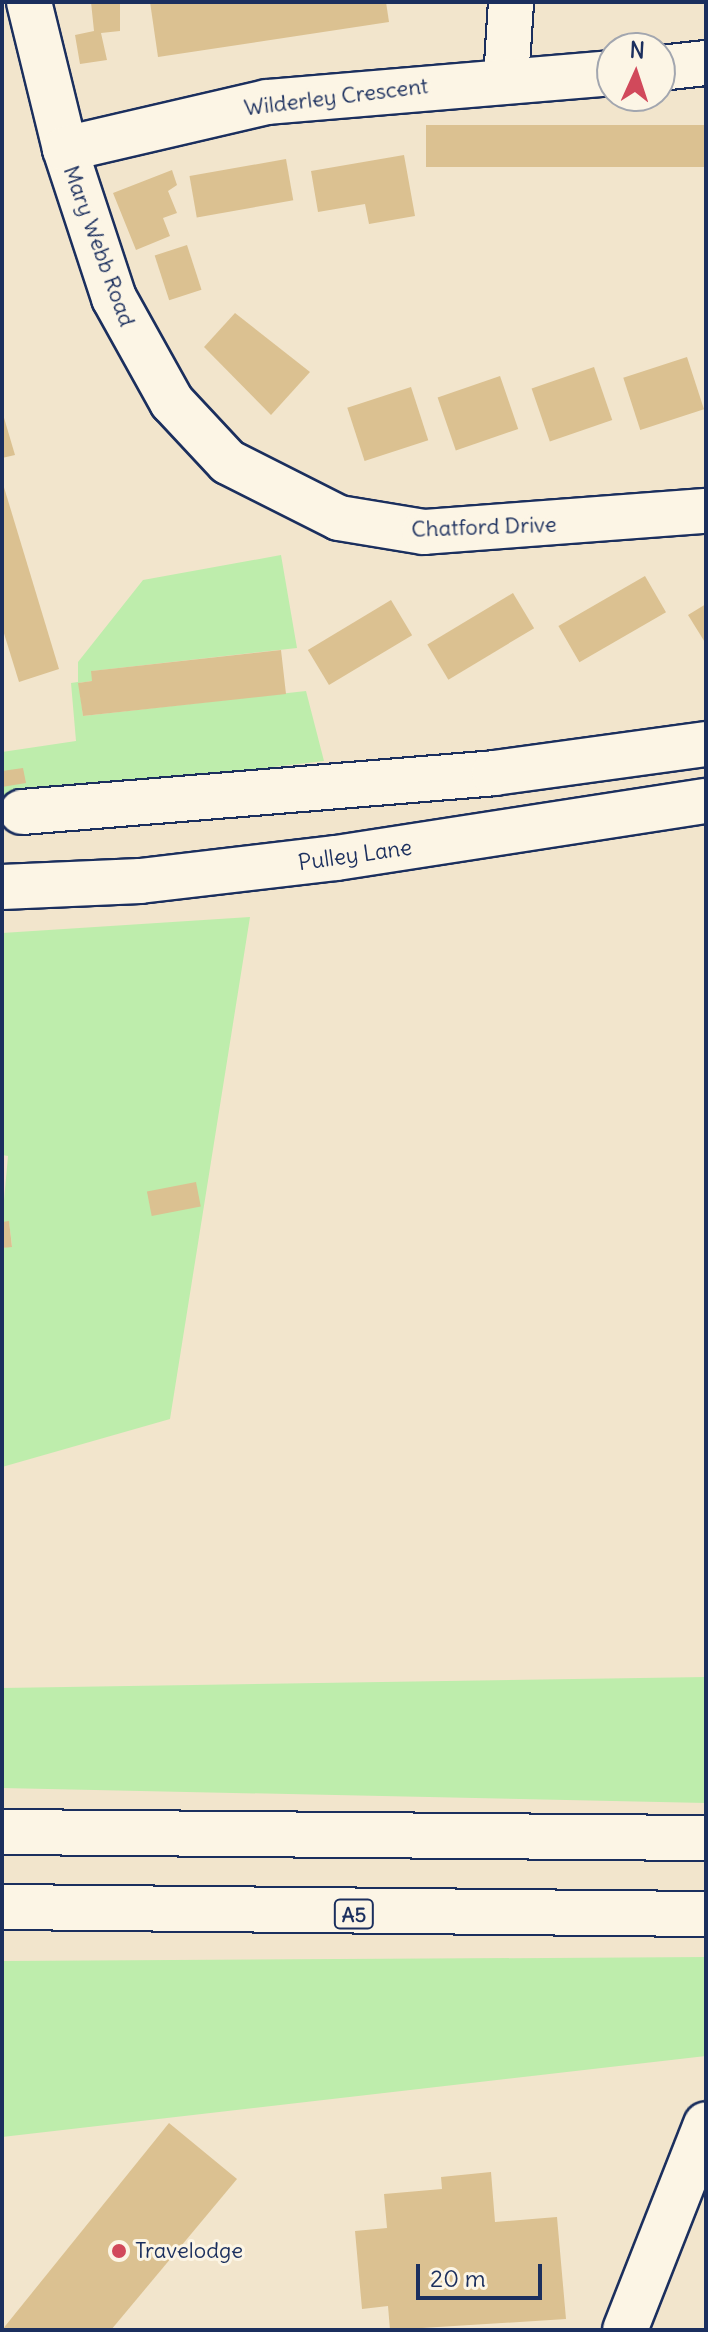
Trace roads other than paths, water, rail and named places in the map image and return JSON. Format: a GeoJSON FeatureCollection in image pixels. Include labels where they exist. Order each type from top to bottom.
{"type":"FeatureCollection","features":[{"type":"Feature","properties":{"kind":"main road","name":"Mary Webb Road"},"geometry":{"type":"LineString","coordinates":[[29,2],[65,149],[114,298],[142,356],[228,462]]}},
{"type":"Feature","properties":{"kind":"main road"},"geometry":{"type":"LineString","coordinates":[[506,80],[511,2]]}},
{"type":"Feature","properties":{"kind":"main road"},"geometry":{"type":"LineString","coordinates":[[676,66],[706,63]]}},
{"type":"Feature","properties":{"kind":"main road","name":"Wilderley Crescent"},"geometry":{"type":"LineString","coordinates":[[65,149],[267,102],[596,74]]}},
{"type":"Feature","properties":{"kind":"main road","name":"Chatford Drive"},"geometry":{"type":"LineString","coordinates":[[228,462],[339,518],[424,532],[706,511]]}},
{"type":"Feature","properties":{"kind":"main road"},"geometry":{"type":"LineString","coordinates":[[22,812],[494,773],[706,744]]}},
{"type":"Feature","properties":{"kind":"main road","name":"Pulley Lane"},"geometry":{"type":"LineString","coordinates":[[2,887],[140,881],[337,858],[706,801]]}},
{"type":"Feature","properties":{"kind":"main road"},"geometry":{"type":"LineString","coordinates":[[2,1832],[706,1838]]}},
{"type":"Feature","properties":{"kind":"main road","name":"A5"},"geometry":{"type":"LineString","coordinates":[[2,1907],[706,1914]]}},
{"type":"Feature","properties":{"kind":"main road"},"geometry":{"type":"LineString","coordinates":[[625,2330],[703,2127]]}},
{"type":"Feature","properties":{"kind":"place","name":"Travelodge"},"geometry":{"type":"Point","coordinates":[119,2251]}}]}
